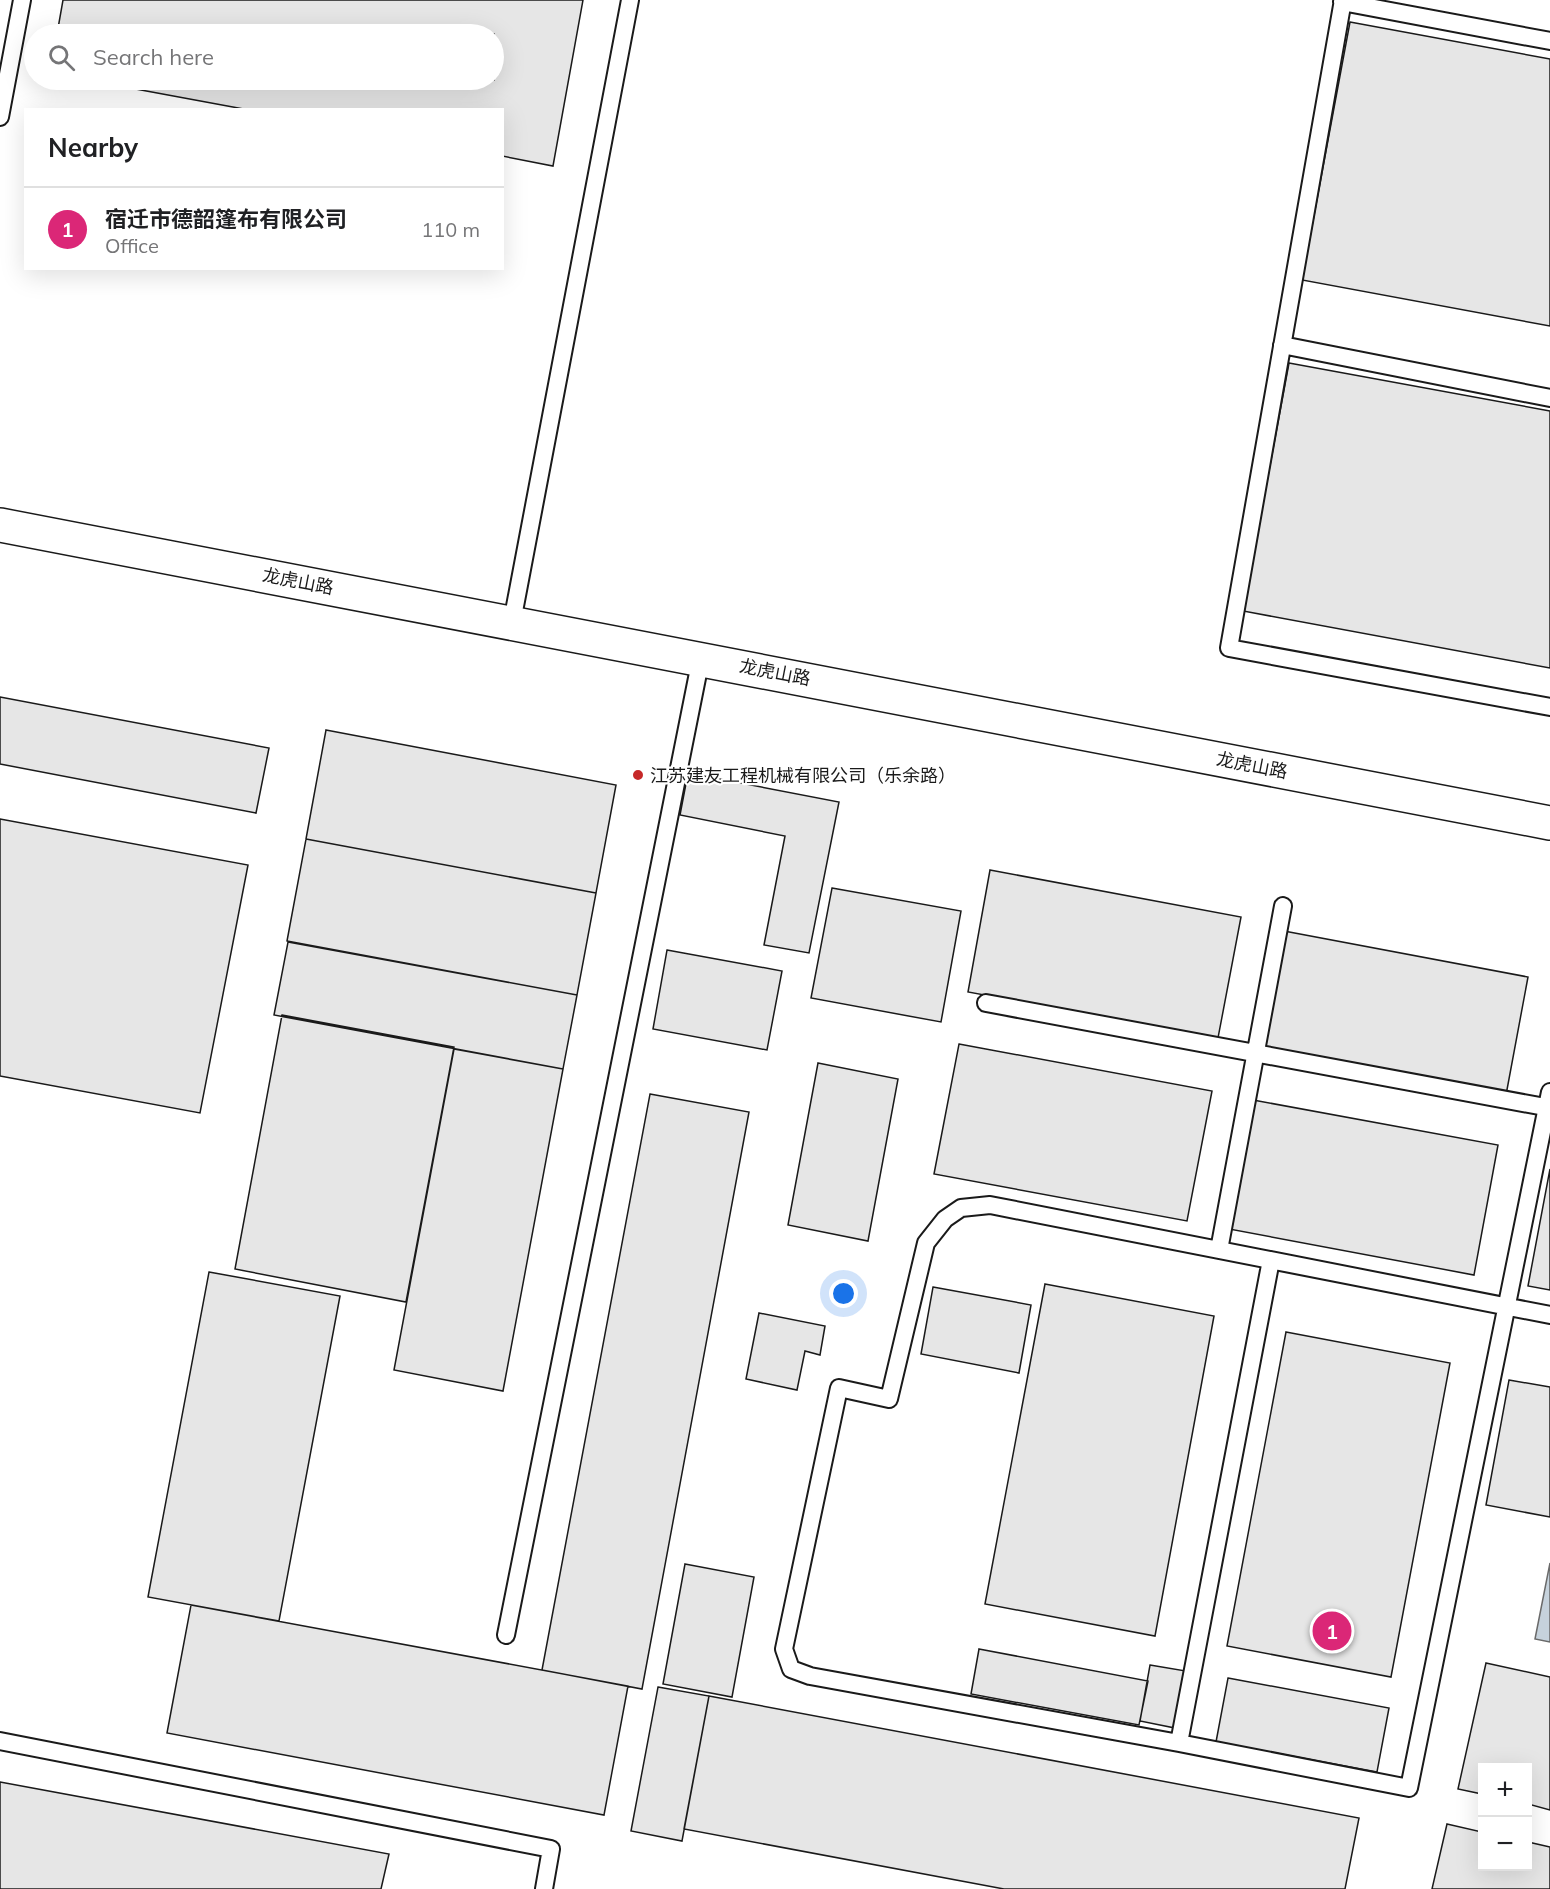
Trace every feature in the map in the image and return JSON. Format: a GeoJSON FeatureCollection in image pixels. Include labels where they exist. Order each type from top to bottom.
{"type":"FeatureCollection","features":[{"type":"Feature","properties":{"kind":"street","name":"龙虎山路"},"geometry":{"type":"LineString","coordinates":[[0,525],[1550,823]]}},
{"type":"Feature","properties":{"kind":"lane"},"geometry":{"type":"LineString","coordinates":[[0,117],[22,0]]}},
{"type":"Feature","properties":{"kind":"lane"},"geometry":{"type":"LineString","coordinates":[[512,622],[630,0]]}},
{"type":"Feature","properties":{"kind":"lane"},"geometry":{"type":"LineString","coordinates":[[1550,41],[1342,1],[1229,648],[1550,707]]}},
{"type":"Feature","properties":{"kind":"lane"},"geometry":{"type":"LineString","coordinates":[[1282,345],[1550,398]]}},
{"type":"Feature","properties":{"kind":"lane"},"geometry":{"type":"LineString","coordinates":[[506,1635],[701,658]]}},
{"type":"Feature","properties":{"kind":"lane"},"geometry":{"type":"LineString","coordinates":[[1219,1250],[1283,906]]}},
{"type":"Feature","properties":{"kind":"lane"},"geometry":{"type":"LineString","coordinates":[[986,1003],[1256,1053],[1549,1103],[1507,1307],[1409,1788],[1179,1743],[810,1676],[791,1669],[784,1650],[839,1388],[889,1399],[926,1243],[945,1219],[962,1208],[990,1204],[1219,1250],[1507,1307],[1550,1315]]}},
{"type":"Feature","properties":{"kind":"lane"},"geometry":{"type":"LineString","coordinates":[[1179,1743],[1271,1260]]}},
{"type":"Feature","properties":{"kind":"lane"},"geometry":{"type":"LineString","coordinates":[[0,1741],[551,1849],[544,1889]]}},
{"type":"Feature","properties":{"kind":"shaded area"},"geometry":{"type":"Polygon","coordinates":[[[1550,1563],[1550,1642],[1535,1639],[1550,1563]]]}},
{"type":"Feature","properties":{"kind":"building"},"geometry":{"type":"Polygon","coordinates":[[[63,0],[583,0],[553,166],[504,156],[504,108],[238,108],[141,90],[504,90],[504,24],[59,24],[63,0]]]}},
{"type":"Feature","properties":{"kind":"building"},"geometry":{"type":"Polygon","coordinates":[[[1350,22],[1550,59],[1550,326],[1302,280],[1350,22]]]}},
{"type":"Feature","properties":{"kind":"building"},"geometry":{"type":"Polygon","coordinates":[[[1289,363],[1550,411],[1550,668],[1243,611],[1289,363]]]}},
{"type":"Feature","properties":{"kind":"building"},"geometry":{"type":"Polygon","coordinates":[[[0,697],[269,748],[256,813],[0,764],[0,697]]]}},
{"type":"Feature","properties":{"kind":"building"},"geometry":{"type":"Polygon","coordinates":[[[326,730],[616,785],[596,893],[306,839],[326,730]]]}},
{"type":"Feature","properties":{"kind":"building"},"geometry":{"type":"Polygon","coordinates":[[[688,773],[839,802],[809,953],[764,945],[785,836],[680,815],[688,773]]]}},
{"type":"Feature","properties":{"kind":"building"},"geometry":{"type":"Polygon","coordinates":[[[0,819],[248,865],[200,1113],[0,1076],[0,819]]]}},
{"type":"Feature","properties":{"kind":"building"},"geometry":{"type":"Polygon","coordinates":[[[306,839],[596,893],[577,995],[287,941],[306,839]]]}},
{"type":"Feature","properties":{"kind":"building"},"geometry":{"type":"Polygon","coordinates":[[[990,870],[1241,917],[1218,1038],[968,992],[990,870]]]}},
{"type":"Feature","properties":{"kind":"building"},"geometry":{"type":"Polygon","coordinates":[[[832,888],[961,911],[941,1022],[811,998],[832,888]]]}},
{"type":"Feature","properties":{"kind":"building"},"geometry":{"type":"Polygon","coordinates":[[[1284,931],[1528,977],[1506,1095],[1262,1049],[1284,931]]]}},
{"type":"Feature","properties":{"kind":"building"},"geometry":{"type":"Polygon","coordinates":[[[288,942],[577,995],[563,1069],[274,1015],[288,942]]]}},
{"type":"Feature","properties":{"kind":"building"},"geometry":{"type":"Polygon","coordinates":[[[667,950],[782,971],[767,1050],[653,1029],[667,950]]]}},
{"type":"Feature","properties":{"kind":"building"},"geometry":{"type":"Polygon","coordinates":[[[282,1015],[454,1047],[406,1302],[235,1269],[282,1015]]]}},
{"type":"Feature","properties":{"kind":"building"},"geometry":{"type":"Polygon","coordinates":[[[959,1044],[1212,1091],[1187,1221],[934,1174],[959,1044]]]}},
{"type":"Feature","properties":{"kind":"building"},"geometry":{"type":"Polygon","coordinates":[[[454,1049],[563,1069],[503,1391],[394,1370],[454,1049]]]}},
{"type":"Feature","properties":{"kind":"building"},"geometry":{"type":"Polygon","coordinates":[[[818,1063],[898,1079],[868,1241],[788,1225],[818,1063]]]}},
{"type":"Feature","properties":{"kind":"building"},"geometry":{"type":"Polygon","coordinates":[[[650,1094],[749,1112],[642,1689],[542,1670],[650,1094]]]}},
{"type":"Feature","properties":{"kind":"building"},"geometry":{"type":"Polygon","coordinates":[[[1253,1100],[1498,1145],[1474,1275],[1229,1229],[1253,1100]]]}},
{"type":"Feature","properties":{"kind":"building"},"geometry":{"type":"Polygon","coordinates":[[[1550,1169],[1550,1290],[1528,1286],[1550,1169]]]}},
{"type":"Feature","properties":{"kind":"building"},"geometry":{"type":"Polygon","coordinates":[[[209,1272],[340,1296],[279,1621],[148,1597],[209,1272]]]}},
{"type":"Feature","properties":{"kind":"building"},"geometry":{"type":"Polygon","coordinates":[[[1045,1284],[1214,1316],[1155,1636],[985,1604],[1045,1284]]]}},
{"type":"Feature","properties":{"kind":"building"},"geometry":{"type":"Polygon","coordinates":[[[933,1287],[1031,1305],[1019,1373],[921,1354],[933,1287]]]}},
{"type":"Feature","properties":{"kind":"building"},"geometry":{"type":"Polygon","coordinates":[[[759,1313],[825,1326],[820,1355],[805,1351],[797,1390],[746,1379],[759,1313]]]}},
{"type":"Feature","properties":{"kind":"building"},"geometry":{"type":"Polygon","coordinates":[[[1286,1332],[1450,1363],[1391,1677],[1227,1646],[1286,1332]]]}},
{"type":"Feature","properties":{"kind":"building"},"geometry":{"type":"Polygon","coordinates":[[[1509,1380],[1550,1387],[1550,1517],[1486,1505],[1509,1380]]]}},
{"type":"Feature","properties":{"kind":"building"},"geometry":{"type":"Polygon","coordinates":[[[685,1564],[754,1577],[732,1697],[663,1684],[685,1564]]]}},
{"type":"Feature","properties":{"kind":"building"},"geometry":{"type":"Polygon","coordinates":[[[191,1605],[628,1686],[604,1815],[167,1733],[191,1605]]]}},
{"type":"Feature","properties":{"kind":"building"},"geometry":{"type":"Polygon","coordinates":[[[979,1649],[1148,1681],[1139,1725],[971,1694],[979,1649]]]}},
{"type":"Feature","properties":{"kind":"building"},"geometry":{"type":"Polygon","coordinates":[[[1486,1663],[1550,1677],[1550,1810],[1532,1805],[1532,1763],[1478,1763],[1478,1793],[1458,1789],[1486,1663]]]}},
{"type":"Feature","properties":{"kind":"building"},"geometry":{"type":"Polygon","coordinates":[[[1150,1665],[1186,1671],[1175,1728],[1140,1721],[1150,1665]]]}},
{"type":"Feature","properties":{"kind":"building"},"geometry":{"type":"Polygon","coordinates":[[[1228,1678],[1389,1708],[1377,1772],[1216,1742],[1228,1678]]]}},
{"type":"Feature","properties":{"kind":"building"},"geometry":{"type":"Polygon","coordinates":[[[658,1687],[709,1696],[682,1841],[631,1831],[658,1687]]]}},
{"type":"Feature","properties":{"kind":"building"},"geometry":{"type":"Polygon","coordinates":[[[709,1696],[1359,1818],[1345,1889],[1004,1889],[684,1829],[709,1696]]]}},
{"type":"Feature","properties":{"kind":"building"},"geometry":{"type":"Polygon","coordinates":[[[0,1782],[389,1854],[381,1889],[0,1889],[0,1782]]]}},
{"type":"Feature","properties":{"kind":"building"},"geometry":{"type":"Polygon","coordinates":[[[1447,1824],[1478,1831],[1478,1871],[1532,1871],[1532,1843],[1550,1847],[1550,1889],[1432,1889],[1447,1824]]]}},
{"type":"Feature","properties":{"kind":"place","name":"江苏建友工程机械有限公司（乐余路）"},"geometry":{"type":"Point","coordinates":[638,775]}},
{"type":"Feature","properties":{"kind":"place","name":"宿迁市德韶篷布有限公司"},"geometry":{"type":"Point","coordinates":[1332,1631]}}]}
